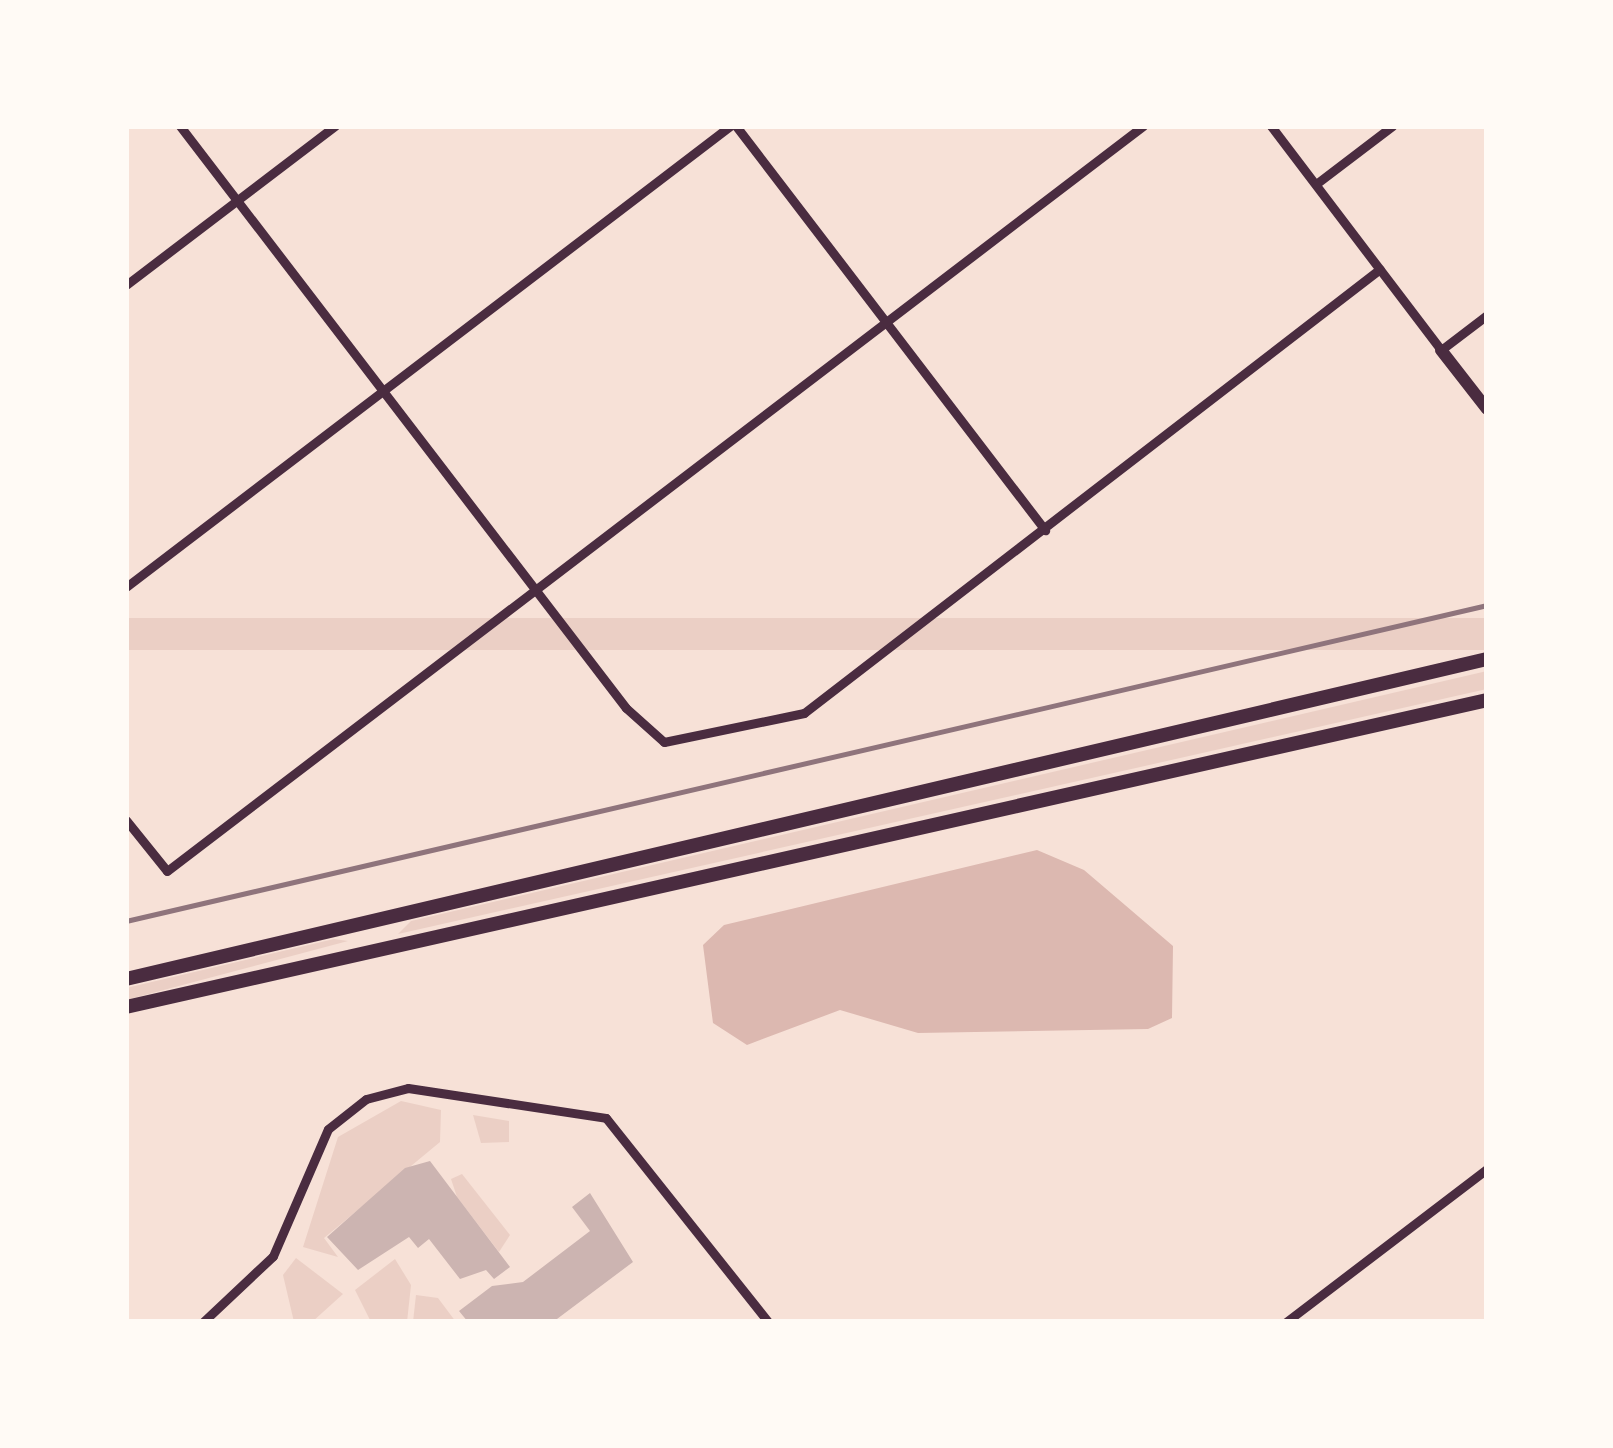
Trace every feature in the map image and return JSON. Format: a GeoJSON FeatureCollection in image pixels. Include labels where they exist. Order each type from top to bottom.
{"type":"FeatureCollection","features":[{"type":"Feature","properties":{"kind":"main road"},"geometry":{"type":"LineString","coordinates":[[126,979],[1487,659]]}},
{"type":"Feature","properties":{"kind":"main road"},"geometry":{"type":"LineString","coordinates":[[126,1007],[1487,700]]}},
{"type":"Feature","properties":{"kind":"street"},"geometry":{"type":"LineString","coordinates":[[179,126],[650,735],[680,744],[804,712],[1380,269]]}},
{"type":"Feature","properties":{"kind":"street"},"geometry":{"type":"LineString","coordinates":[[126,285],[335,126]]}},
{"type":"Feature","properties":{"kind":"street"},"geometry":{"type":"LineString","coordinates":[[126,587],[733,126],[1046,530]]}},
{"type":"Feature","properties":{"kind":"street"},"geometry":{"type":"LineString","coordinates":[[126,820],[171,868],[1142,126]]}},
{"type":"Feature","properties":{"kind":"street"},"geometry":{"type":"LineString","coordinates":[[1271,126],[1487,409]]}},
{"type":"Feature","properties":{"kind":"street"},"geometry":{"type":"LineString","coordinates":[[1316,184],[1392,126]]}},
{"type":"Feature","properties":{"kind":"street"},"geometry":{"type":"LineString","coordinates":[[1442,350],[1487,315]]}},
{"type":"Feature","properties":{"kind":"street"},"geometry":{"type":"LineString","coordinates":[[203,1322],[273,1256],[328,1130],[366,1100],[408,1088],[606,1118],[768,1322]]}},
{"type":"Feature","properties":{"kind":"street"},"geometry":{"type":"LineString","coordinates":[[1286,1322],[1487,1169]]}},
{"type":"Feature","properties":{"kind":"shaded area"},"geometry":{"type":"Polygon","coordinates":[[[126,618],[1487,618],[1487,650],[126,650],[126,618]]]}},
{"type":"Feature","properties":{"kind":"shaded area"},"geometry":{"type":"Polygon","coordinates":[[[1487,671],[1487,689],[398,934],[411,921],[1487,671]]]}},
{"type":"Feature","properties":{"kind":"shaded area"},"geometry":{"type":"Polygon","coordinates":[[[1037,850],[1084,870],[1173,946],[1172,1018],[1148,1029],[918,1033],[840,1010],[747,1045],[713,1023],[703,945],[724,925],[1037,850]]]}},
{"type":"Feature","properties":{"kind":"shaded area"},"geometry":{"type":"Polygon","coordinates":[[[334,939],[348,941],[126,1000],[126,988],[334,939]]]}},
{"type":"Feature","properties":{"kind":"shaded area"},"geometry":{"type":"Polygon","coordinates":[[[401,1101],[441,1110],[440,1142],[324,1238],[338,1257],[303,1247],[338,1137],[401,1101]]]}},
{"type":"Feature","properties":{"kind":"shaded area"},"geometry":{"type":"Polygon","coordinates":[[[473,1115],[509,1121],[509,1142],[481,1143],[473,1115]]]}},
{"type":"Feature","properties":{"kind":"shaded area"},"geometry":{"type":"Polygon","coordinates":[[[462,1174],[510,1235],[499,1252],[457,1197],[451,1179],[462,1174]]]}},
{"type":"Feature","properties":{"kind":"shaded area"},"geometry":{"type":"Polygon","coordinates":[[[296,1258],[343,1294],[312,1322],[294,1322],[283,1275],[296,1258]]]}},
{"type":"Feature","properties":{"kind":"shaded area"},"geometry":{"type":"Polygon","coordinates":[[[395,1259],[411,1285],[407,1322],[371,1322],[355,1290],[395,1259]]]}},
{"type":"Feature","properties":{"kind":"shaded area"},"geometry":{"type":"Polygon","coordinates":[[[416,1295],[438,1298],[456,1322],[413,1322],[416,1295]]]}},
{"type":"Feature","properties":{"kind":"building"},"geometry":{"type":"Polygon","coordinates":[[[430,1161],[510,1267],[494,1279],[486,1270],[460,1279],[429,1239],[418,1248],[409,1237],[358,1270],[327,1237],[405,1168],[430,1161]]]}},
{"type":"Feature","properties":{"kind":"building"},"geometry":{"type":"Polygon","coordinates":[[[590,1193],[633,1262],[553,1322],[468,1322],[459,1311],[492,1286],[523,1282],[590,1231],[572,1207],[590,1193]]]}},
{"type":"Feature","properties":{"kind":"railway"},"geometry":{"type":"LineString","coordinates":[[126,921],[1487,605]]}}]}
